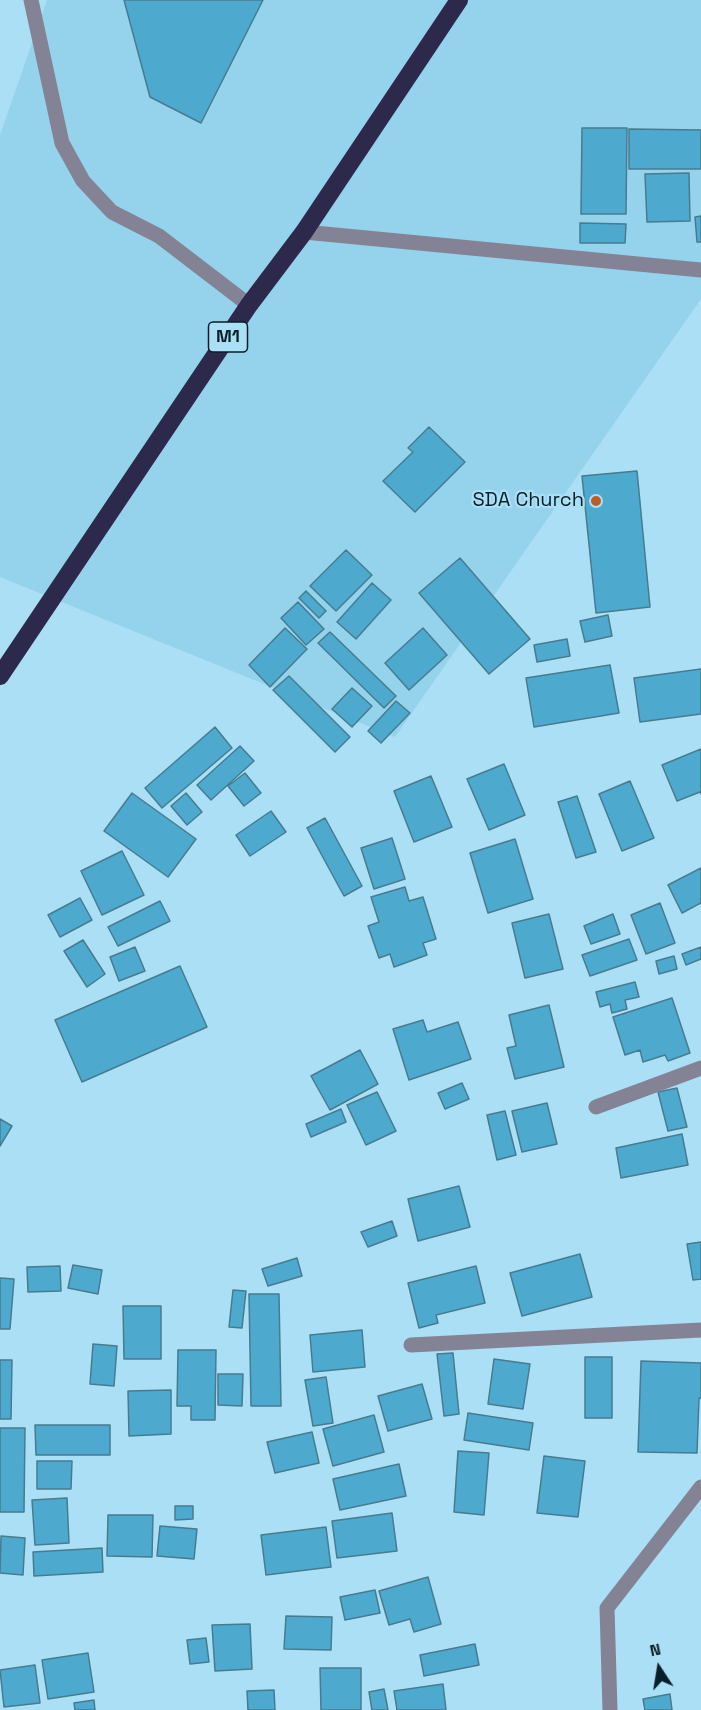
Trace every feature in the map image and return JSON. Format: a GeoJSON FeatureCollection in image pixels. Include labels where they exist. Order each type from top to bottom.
{"type":"FeatureCollection","features":[{"type":"Feature","properties":{"kind":"highway","name":"M1"},"geometry":{"type":"LineString","coordinates":[[0,676],[249,305],[304,232],[459,0]]}},
{"type":"Feature","properties":{"kind":"street"},"geometry":{"type":"LineString","coordinates":[[31,0],[62,143],[82,182],[112,212],[159,236],[249,305]]}},
{"type":"Feature","properties":{"kind":"street"},"geometry":{"type":"LineString","coordinates":[[304,232],[701,270]]}},
{"type":"Feature","properties":{"kind":"street"},"geometry":{"type":"LineString","coordinates":[[596,1107],[701,1068]]}},
{"type":"Feature","properties":{"kind":"street"},"geometry":{"type":"LineString","coordinates":[[411,1345],[701,1330]]}},
{"type":"Feature","properties":{"kind":"street"},"geometry":{"type":"LineString","coordinates":[[609,1710],[607,1608],[701,1487]]}},
{"type":"Feature","properties":{"kind":"shaded area"},"geometry":{"type":"Polygon","coordinates":[[[47,0],[701,0],[701,299],[395,737],[0,577],[0,135],[47,0]]]}},
{"type":"Feature","properties":{"kind":"building"},"geometry":{"type":"Polygon","coordinates":[[[124,0],[263,0],[201,123],[150,97],[124,0]]]}},
{"type":"Feature","properties":{"kind":"building"},"geometry":{"type":"Polygon","coordinates":[[[582,128],[627,128],[626,214],[581,214],[582,128]]]}},
{"type":"Feature","properties":{"kind":"building"},"geometry":{"type":"Polygon","coordinates":[[[629,129],[701,130],[701,169],[629,169],[629,129]]]}},
{"type":"Feature","properties":{"kind":"building"},"geometry":{"type":"Polygon","coordinates":[[[689,173],[690,221],[647,222],[645,174],[689,173]]]}},
{"type":"Feature","properties":{"kind":"building"},"geometry":{"type":"Polygon","coordinates":[[[701,216],[701,242],[697,242],[695,217],[701,216]]]}},
{"type":"Feature","properties":{"kind":"building"},"geometry":{"type":"Polygon","coordinates":[[[580,223],[626,224],[625,243],[580,243],[580,223]]]}},
{"type":"Feature","properties":{"kind":"building"},"geometry":{"type":"Polygon","coordinates":[[[429,427],[465,462],[415,512],[383,481],[413,452],[408,448],[429,427]]]}},
{"type":"Feature","properties":{"kind":"building"},"geometry":{"type":"Polygon","coordinates":[[[637,471],[650,607],[596,613],[582,476],[637,471]]]}},
{"type":"Feature","properties":{"kind":"building"},"geometry":{"type":"Polygon","coordinates":[[[346,550],[372,575],[336,611],[310,586],[346,550]]]}},
{"type":"Feature","properties":{"kind":"building"},"geometry":{"type":"Polygon","coordinates":[[[460,558],[530,639],[489,674],[419,593],[460,558]]]}},
{"type":"Feature","properties":{"kind":"building"},"geometry":{"type":"Polygon","coordinates":[[[372,583],[391,600],[356,639],[337,622],[372,583]]]}},
{"type":"Feature","properties":{"kind":"building"},"geometry":{"type":"Polygon","coordinates":[[[306,591],[326,611],[319,618],[299,598],[306,591]]]}},
{"type":"Feature","properties":{"kind":"building"},"geometry":{"type":"Polygon","coordinates":[[[298,602],[324,629],[306,645],[281,618],[298,602]]]}},
{"type":"Feature","properties":{"kind":"building"},"geometry":{"type":"Polygon","coordinates":[[[608,615],[612,636],[585,642],[580,621],[608,615]]]}},
{"type":"Feature","properties":{"kind":"building"},"geometry":{"type":"Polygon","coordinates":[[[285,628],[307,649],[270,687],[249,665],[285,628]]]}},
{"type":"Feature","properties":{"kind":"building"},"geometry":{"type":"Polygon","coordinates":[[[423,628],[447,655],[409,690],[385,663],[423,628]]]}},
{"type":"Feature","properties":{"kind":"building"},"geometry":{"type":"Polygon","coordinates":[[[330,632],[396,696],[384,708],[318,643],[330,632]]]}},
{"type":"Feature","properties":{"kind":"building"},"geometry":{"type":"Polygon","coordinates":[[[567,639],[570,656],[537,662],[534,645],[567,639]]]}},
{"type":"Feature","properties":{"kind":"building"},"geometry":{"type":"Polygon","coordinates":[[[610,665],[619,713],[534,727],[526,678],[610,665]]]}},
{"type":"Feature","properties":{"kind":"building"},"geometry":{"type":"Polygon","coordinates":[[[701,669],[701,714],[640,722],[634,678],[701,669]]]}},
{"type":"Feature","properties":{"kind":"building"},"geometry":{"type":"Polygon","coordinates":[[[289,676],[350,737],[335,752],[273,690],[289,676]]]}},
{"type":"Feature","properties":{"kind":"building"},"geometry":{"type":"Polygon","coordinates":[[[352,688],[372,706],[352,727],[332,709],[352,688]]]}},
{"type":"Feature","properties":{"kind":"building"},"geometry":{"type":"Polygon","coordinates":[[[396,701],[410,713],[381,743],[368,731],[396,701]]]}},
{"type":"Feature","properties":{"kind":"building"},"geometry":{"type":"Polygon","coordinates":[[[215,727],[232,748],[162,808],[145,788],[215,727]]]}},
{"type":"Feature","properties":{"kind":"building"},"geometry":{"type":"Polygon","coordinates":[[[240,746],[254,761],[211,800],[197,785],[240,746]]]}},
{"type":"Feature","properties":{"kind":"building"},"geometry":{"type":"Polygon","coordinates":[[[701,749],[701,794],[700,792],[677,801],[662,765],[701,749]]]}},
{"type":"Feature","properties":{"kind":"building"},"geometry":{"type":"Polygon","coordinates":[[[504,764],[525,815],[489,830],[467,779],[504,764]]]}},
{"type":"Feature","properties":{"kind":"building"},"geometry":{"type":"Polygon","coordinates":[[[245,773],[261,793],[244,806],[228,786],[245,773]]]}},
{"type":"Feature","properties":{"kind":"building"},"geometry":{"type":"Polygon","coordinates":[[[431,776],[452,827],[414,842],[394,791],[431,776]]]}},
{"type":"Feature","properties":{"kind":"building"},"geometry":{"type":"Polygon","coordinates":[[[630,781],[654,838],[622,851],[599,794],[630,781]]]}},
{"type":"Feature","properties":{"kind":"building"},"geometry":{"type":"Polygon","coordinates":[[[132,793],[196,839],[168,877],[104,831],[132,793]]]}},
{"type":"Feature","properties":{"kind":"building"},"geometry":{"type":"Polygon","coordinates":[[[186,793],[202,812],[187,825],[171,806],[186,793]]]}},
{"type":"Feature","properties":{"kind":"building"},"geometry":{"type":"Polygon","coordinates":[[[577,796],[596,852],[576,858],[558,802],[577,796]]]}},
{"type":"Feature","properties":{"kind":"building"},"geometry":{"type":"Polygon","coordinates":[[[271,811],[286,832],[250,856],[236,835],[271,811]]]}},
{"type":"Feature","properties":{"kind":"building"},"geometry":{"type":"Polygon","coordinates":[[[325,818],[362,886],[344,896],[307,828],[325,818]]]}},
{"type":"Feature","properties":{"kind":"building"},"geometry":{"type":"Polygon","coordinates":[[[392,838],[405,879],[374,889],[361,848],[392,838]]]}},
{"type":"Feature","properties":{"kind":"building"},"geometry":{"type":"Polygon","coordinates":[[[515,839],[533,899],[488,913],[470,853],[515,839]]]}},
{"type":"Feature","properties":{"kind":"building"},"geometry":{"type":"Polygon","coordinates":[[[122,851],[144,895],[102,915],[81,871],[122,851]]]}},
{"type":"Feature","properties":{"kind":"building"},"geometry":{"type":"Polygon","coordinates":[[[701,868],[701,903],[682,913],[668,885],[701,868]]]}},
{"type":"Feature","properties":{"kind":"building"},"geometry":{"type":"Polygon","coordinates":[[[405,887],[409,901],[423,897],[436,939],[423,943],[427,955],[394,967],[390,954],[379,958],[368,926],[379,922],[371,897],[405,887]]]}},
{"type":"Feature","properties":{"kind":"building"},"geometry":{"type":"Polygon","coordinates":[[[80,898],[92,920],[60,937],[48,915],[80,898]]]}},
{"type":"Feature","properties":{"kind":"building"},"geometry":{"type":"Polygon","coordinates":[[[160,901],[170,921],[118,946],[108,927],[160,901]]]}},
{"type":"Feature","properties":{"kind":"building"},"geometry":{"type":"Polygon","coordinates":[[[660,903],[675,943],[646,954],[631,915],[660,903]]]}},
{"type":"Feature","properties":{"kind":"building"},"geometry":{"type":"Polygon","coordinates":[[[549,914],[563,969],[525,978],[512,923],[549,914]]]}},
{"type":"Feature","properties":{"kind":"building"},"geometry":{"type":"Polygon","coordinates":[[[613,914],[620,934],[591,944],[584,926],[613,914]]]}},
{"type":"Feature","properties":{"kind":"building"},"geometry":{"type":"Polygon","coordinates":[[[629,939],[637,960],[590,976],[582,955],[629,939]]]}},
{"type":"Feature","properties":{"kind":"building"},"geometry":{"type":"Polygon","coordinates":[[[83,940],[105,974],[87,987],[64,951],[83,940]]]}},
{"type":"Feature","properties":{"kind":"building"},"geometry":{"type":"Polygon","coordinates":[[[135,947],[145,971],[119,981],[110,957],[135,947]]]}},
{"type":"Feature","properties":{"kind":"building"},"geometry":{"type":"Polygon","coordinates":[[[701,947],[701,959],[686,965],[682,954],[701,947]]]}},
{"type":"Feature","properties":{"kind":"building"},"geometry":{"type":"Polygon","coordinates":[[[674,956],[677,969],[659,974],[656,961],[674,956]]]}},
{"type":"Feature","properties":{"kind":"building"},"geometry":{"type":"Polygon","coordinates":[[[180,966],[207,1027],[82,1082],[55,1020],[180,966]]]}},
{"type":"Feature","properties":{"kind":"building"},"geometry":{"type":"Polygon","coordinates":[[[635,982],[639,997],[625,1000],[627,1009],[612,1013],[610,1004],[600,1007],[596,992],[635,982]]]}},
{"type":"Feature","properties":{"kind":"building"},"geometry":{"type":"Polygon","coordinates":[[[672,998],[690,1053],[668,1061],[665,1055],[643,1062],[640,1050],[625,1055],[613,1017],[672,998]]]}},
{"type":"Feature","properties":{"kind":"building"},"geometry":{"type":"Polygon","coordinates":[[[549,1005],[564,1067],[515,1079],[507,1048],[516,1046],[509,1015],[549,1005]]]}},
{"type":"Feature","properties":{"kind":"building"},"geometry":{"type":"Polygon","coordinates":[[[423,1020],[427,1032],[458,1022],[471,1059],[409,1080],[393,1029],[423,1020]]]}},
{"type":"Feature","properties":{"kind":"building"},"geometry":{"type":"Polygon","coordinates":[[[360,1050],[378,1084],[330,1110],[311,1076],[360,1050]]]}},
{"type":"Feature","properties":{"kind":"building"},"geometry":{"type":"Polygon","coordinates":[[[462,1083],[469,1099],[445,1109],[438,1093],[462,1083]]]}},
{"type":"Feature","properties":{"kind":"building"},"geometry":{"type":"Polygon","coordinates":[[[677,1088],[687,1127],[668,1131],[658,1092],[677,1088]]]}},
{"type":"Feature","properties":{"kind":"building"},"geometry":{"type":"Polygon","coordinates":[[[377,1092],[396,1131],[366,1145],[347,1105],[377,1092]]]}},
{"type":"Feature","properties":{"kind":"building"},"geometry":{"type":"Polygon","coordinates":[[[547,1103],[557,1144],[522,1152],[512,1111],[547,1103]]]}},
{"type":"Feature","properties":{"kind":"building"},"geometry":{"type":"Polygon","coordinates":[[[341,1109],[346,1122],[311,1137],[306,1124],[341,1109]]]}},
{"type":"Feature","properties":{"kind":"building"},"geometry":{"type":"Polygon","coordinates":[[[505,1111],[516,1155],[497,1160],[487,1115],[505,1111]]]}},
{"type":"Feature","properties":{"kind":"building"},"geometry":{"type":"Polygon","coordinates":[[[0,1119],[12,1126],[0,1146],[0,1119]]]}},
{"type":"Feature","properties":{"kind":"building"},"geometry":{"type":"Polygon","coordinates":[[[682,1134],[688,1165],[621,1178],[616,1148],[682,1134]]]}},
{"type":"Feature","properties":{"kind":"building"},"geometry":{"type":"Polygon","coordinates":[[[459,1186],[470,1227],[418,1241],[408,1199],[459,1186]]]}},
{"type":"Feature","properties":{"kind":"building"},"geometry":{"type":"Polygon","coordinates":[[[392,1221],[397,1236],[368,1247],[361,1232],[392,1221]]]}},
{"type":"Feature","properties":{"kind":"building"},"geometry":{"type":"Polygon","coordinates":[[[701,1242],[701,1279],[693,1280],[687,1244],[701,1242]]]}},
{"type":"Feature","properties":{"kind":"building"},"geometry":{"type":"Polygon","coordinates":[[[580,1254],[592,1297],[522,1316],[510,1273],[580,1254]]]}},
{"type":"Feature","properties":{"kind":"building"},"geometry":{"type":"Polygon","coordinates":[[[297,1258],[302,1276],[268,1286],[262,1269],[297,1258]]]}},
{"type":"Feature","properties":{"kind":"building"},"geometry":{"type":"Polygon","coordinates":[[[73,1265],[102,1270],[98,1294],[68,1288],[73,1265]]]}},
{"type":"Feature","properties":{"kind":"building"},"geometry":{"type":"Polygon","coordinates":[[[60,1266],[61,1291],[28,1292],[27,1267],[60,1266]]]}},
{"type":"Feature","properties":{"kind":"building"},"geometry":{"type":"Polygon","coordinates":[[[476,1266],[485,1303],[436,1315],[438,1323],[419,1328],[408,1283],[476,1266]]]}},
{"type":"Feature","properties":{"kind":"building"},"geometry":{"type":"Polygon","coordinates":[[[0,1278],[14,1279],[10,1329],[0,1329],[0,1278]]]}},
{"type":"Feature","properties":{"kind":"building"},"geometry":{"type":"Polygon","coordinates":[[[233,1290],[246,1291],[242,1328],[229,1327],[233,1290]]]}},
{"type":"Feature","properties":{"kind":"building"},"geometry":{"type":"Polygon","coordinates":[[[249,1294],[279,1294],[281,1406],[251,1406],[249,1294]]]}},
{"type":"Feature","properties":{"kind":"building"},"geometry":{"type":"Polygon","coordinates":[[[123,1306],[161,1306],[161,1359],[124,1359],[123,1306]]]}},
{"type":"Feature","properties":{"kind":"building"},"geometry":{"type":"Polygon","coordinates":[[[362,1330],[365,1367],[313,1372],[310,1335],[362,1330]]]}},
{"type":"Feature","properties":{"kind":"building"},"geometry":{"type":"Polygon","coordinates":[[[93,1344],[117,1346],[114,1386],[90,1384],[93,1344]]]}},
{"type":"Feature","properties":{"kind":"building"},"geometry":{"type":"Polygon","coordinates":[[[178,1350],[216,1350],[215,1420],[191,1420],[191,1406],[177,1406],[178,1350]]]}},
{"type":"Feature","properties":{"kind":"building"},"geometry":{"type":"Polygon","coordinates":[[[453,1353],[459,1414],[444,1416],[437,1354],[453,1353]]]}},
{"type":"Feature","properties":{"kind":"building"},"geometry":{"type":"Polygon","coordinates":[[[585,1357],[612,1357],[612,1418],[585,1418],[585,1357]]]}},
{"type":"Feature","properties":{"kind":"building"},"geometry":{"type":"Polygon","coordinates":[[[494,1359],[530,1364],[523,1409],[488,1404],[494,1359]]]}},
{"type":"Feature","properties":{"kind":"building"},"geometry":{"type":"Polygon","coordinates":[[[0,1360],[12,1360],[11,1419],[0,1419],[0,1360]]]}},
{"type":"Feature","properties":{"kind":"building"},"geometry":{"type":"Polygon","coordinates":[[[641,1361],[701,1363],[697,1453],[638,1452],[641,1361]]]}},
{"type":"Feature","properties":{"kind":"building"},"geometry":{"type":"Polygon","coordinates":[[[218,1374],[243,1374],[242,1406],[218,1405],[218,1374]]]}},
{"type":"Feature","properties":{"kind":"building"},"geometry":{"type":"Polygon","coordinates":[[[326,1377],[333,1423],[313,1426],[305,1380],[326,1377]]]}},
{"type":"Feature","properties":{"kind":"building"},"geometry":{"type":"Polygon","coordinates":[[[422,1384],[432,1419],[388,1431],[378,1396],[422,1384]]]}},
{"type":"Feature","properties":{"kind":"building"},"geometry":{"type":"Polygon","coordinates":[[[171,1390],[171,1434],[129,1436],[128,1391],[171,1390]]]}},
{"type":"Feature","properties":{"kind":"building"},"geometry":{"type":"Polygon","coordinates":[[[468,1413],[533,1423],[529,1450],[464,1440],[468,1413]]]}},
{"type":"Feature","properties":{"kind":"building"},"geometry":{"type":"Polygon","coordinates":[[[374,1415],[384,1452],[333,1466],[323,1429],[374,1415]]]}},
{"type":"Feature","properties":{"kind":"building"},"geometry":{"type":"Polygon","coordinates":[[[35,1425],[110,1425],[110,1455],[36,1455],[35,1425]]]}},
{"type":"Feature","properties":{"kind":"building"},"geometry":{"type":"Polygon","coordinates":[[[0,1428],[25,1428],[24,1512],[0,1512],[0,1428]]]}},
{"type":"Feature","properties":{"kind":"building"},"geometry":{"type":"Polygon","coordinates":[[[312,1432],[319,1463],[275,1473],[267,1442],[312,1432]]]}},
{"type":"Feature","properties":{"kind":"building"},"geometry":{"type":"Polygon","coordinates":[[[458,1451],[489,1453],[484,1515],[454,1512],[458,1451]]]}},
{"type":"Feature","properties":{"kind":"building"},"geometry":{"type":"Polygon","coordinates":[[[544,1456],[585,1461],[578,1517],[537,1513],[544,1456]]]}},
{"type":"Feature","properties":{"kind":"building"},"geometry":{"type":"Polygon","coordinates":[[[37,1461],[72,1461],[71,1489],[37,1489],[37,1461]]]}},
{"type":"Feature","properties":{"kind":"building"},"geometry":{"type":"Polygon","coordinates":[[[399,1464],[406,1496],[340,1510],[333,1479],[399,1464]]]}},
{"type":"Feature","properties":{"kind":"building"},"geometry":{"type":"Polygon","coordinates":[[[67,1498],[69,1543],[35,1545],[32,1500],[67,1498]]]}},
{"type":"Feature","properties":{"kind":"building"},"geometry":{"type":"Polygon","coordinates":[[[175,1506],[193,1506],[193,1519],[175,1520],[175,1506]]]}},
{"type":"Feature","properties":{"kind":"building"},"geometry":{"type":"Polygon","coordinates":[[[392,1513],[397,1551],[337,1558],[332,1521],[392,1513]]]}},
{"type":"Feature","properties":{"kind":"building"},"geometry":{"type":"Polygon","coordinates":[[[108,1515],[153,1515],[152,1557],[107,1556],[108,1515]]]}},
{"type":"Feature","properties":{"kind":"building"},"geometry":{"type":"Polygon","coordinates":[[[160,1526],[197,1529],[194,1559],[157,1556],[160,1526]]]}},
{"type":"Feature","properties":{"kind":"building"},"geometry":{"type":"Polygon","coordinates":[[[326,1527],[331,1567],[266,1575],[261,1535],[326,1527]]]}},
{"type":"Feature","properties":{"kind":"building"},"geometry":{"type":"Polygon","coordinates":[[[1,1536],[25,1538],[23,1575],[0,1573],[1,1536]]]}},
{"type":"Feature","properties":{"kind":"building"},"geometry":{"type":"Polygon","coordinates":[[[102,1548],[103,1572],[34,1576],[33,1552],[102,1548]]]}},
{"type":"Feature","properties":{"kind":"building"},"geometry":{"type":"Polygon","coordinates":[[[428,1577],[441,1624],[414,1632],[410,1619],[389,1625],[379,1591],[428,1577]]]}},
{"type":"Feature","properties":{"kind":"building"},"geometry":{"type":"Polygon","coordinates":[[[375,1590],[380,1613],[345,1620],[340,1597],[375,1590]]]}},
{"type":"Feature","properties":{"kind":"building"},"geometry":{"type":"Polygon","coordinates":[[[286,1616],[332,1617],[331,1650],[284,1649],[286,1616]]]}},
{"type":"Feature","properties":{"kind":"building"},"geometry":{"type":"Polygon","coordinates":[[[250,1624],[252,1669],[215,1671],[212,1625],[250,1624]]]}},
{"type":"Feature","properties":{"kind":"building"},"geometry":{"type":"Polygon","coordinates":[[[206,1638],[209,1662],[190,1664],[187,1640],[206,1638]]]}},
{"type":"Feature","properties":{"kind":"building"},"geometry":{"type":"Polygon","coordinates":[[[475,1644],[479,1665],[424,1676],[420,1655],[475,1644]]]}},
{"type":"Feature","properties":{"kind":"building"},"geometry":{"type":"Polygon","coordinates":[[[88,1653],[94,1692],[48,1699],[42,1660],[88,1653]]]}},
{"type":"Feature","properties":{"kind":"building"},"geometry":{"type":"Polygon","coordinates":[[[35,1665],[40,1703],[4,1707],[0,1670],[35,1665]]]}},
{"type":"Feature","properties":{"kind":"building"},"geometry":{"type":"Polygon","coordinates":[[[320,1668],[361,1668],[361,1710],[321,1710],[320,1668]]]}},
{"type":"Feature","properties":{"kind":"building"},"geometry":{"type":"Polygon","coordinates":[[[443,1684],[446,1710],[397,1710],[394,1691],[443,1684]]]}},
{"type":"Feature","properties":{"kind":"building"},"geometry":{"type":"Polygon","coordinates":[[[384,1689],[388,1710],[372,1710],[369,1692],[384,1689]]]}},
{"type":"Feature","properties":{"kind":"building"},"geometry":{"type":"Polygon","coordinates":[[[274,1690],[275,1710],[248,1710],[247,1691],[274,1690]]]}},
{"type":"Feature","properties":{"kind":"building"},"geometry":{"type":"Polygon","coordinates":[[[670,1694],[672,1710],[645,1710],[643,1699],[670,1694]]]}},
{"type":"Feature","properties":{"kind":"building"},"geometry":{"type":"Polygon","coordinates":[[[94,1700],[95,1710],[75,1710],[74,1703],[94,1700]]]}},
{"type":"Feature","properties":{"kind":"place","name":"SDA Church"},"geometry":{"type":"Point","coordinates":[596,501]}}]}
